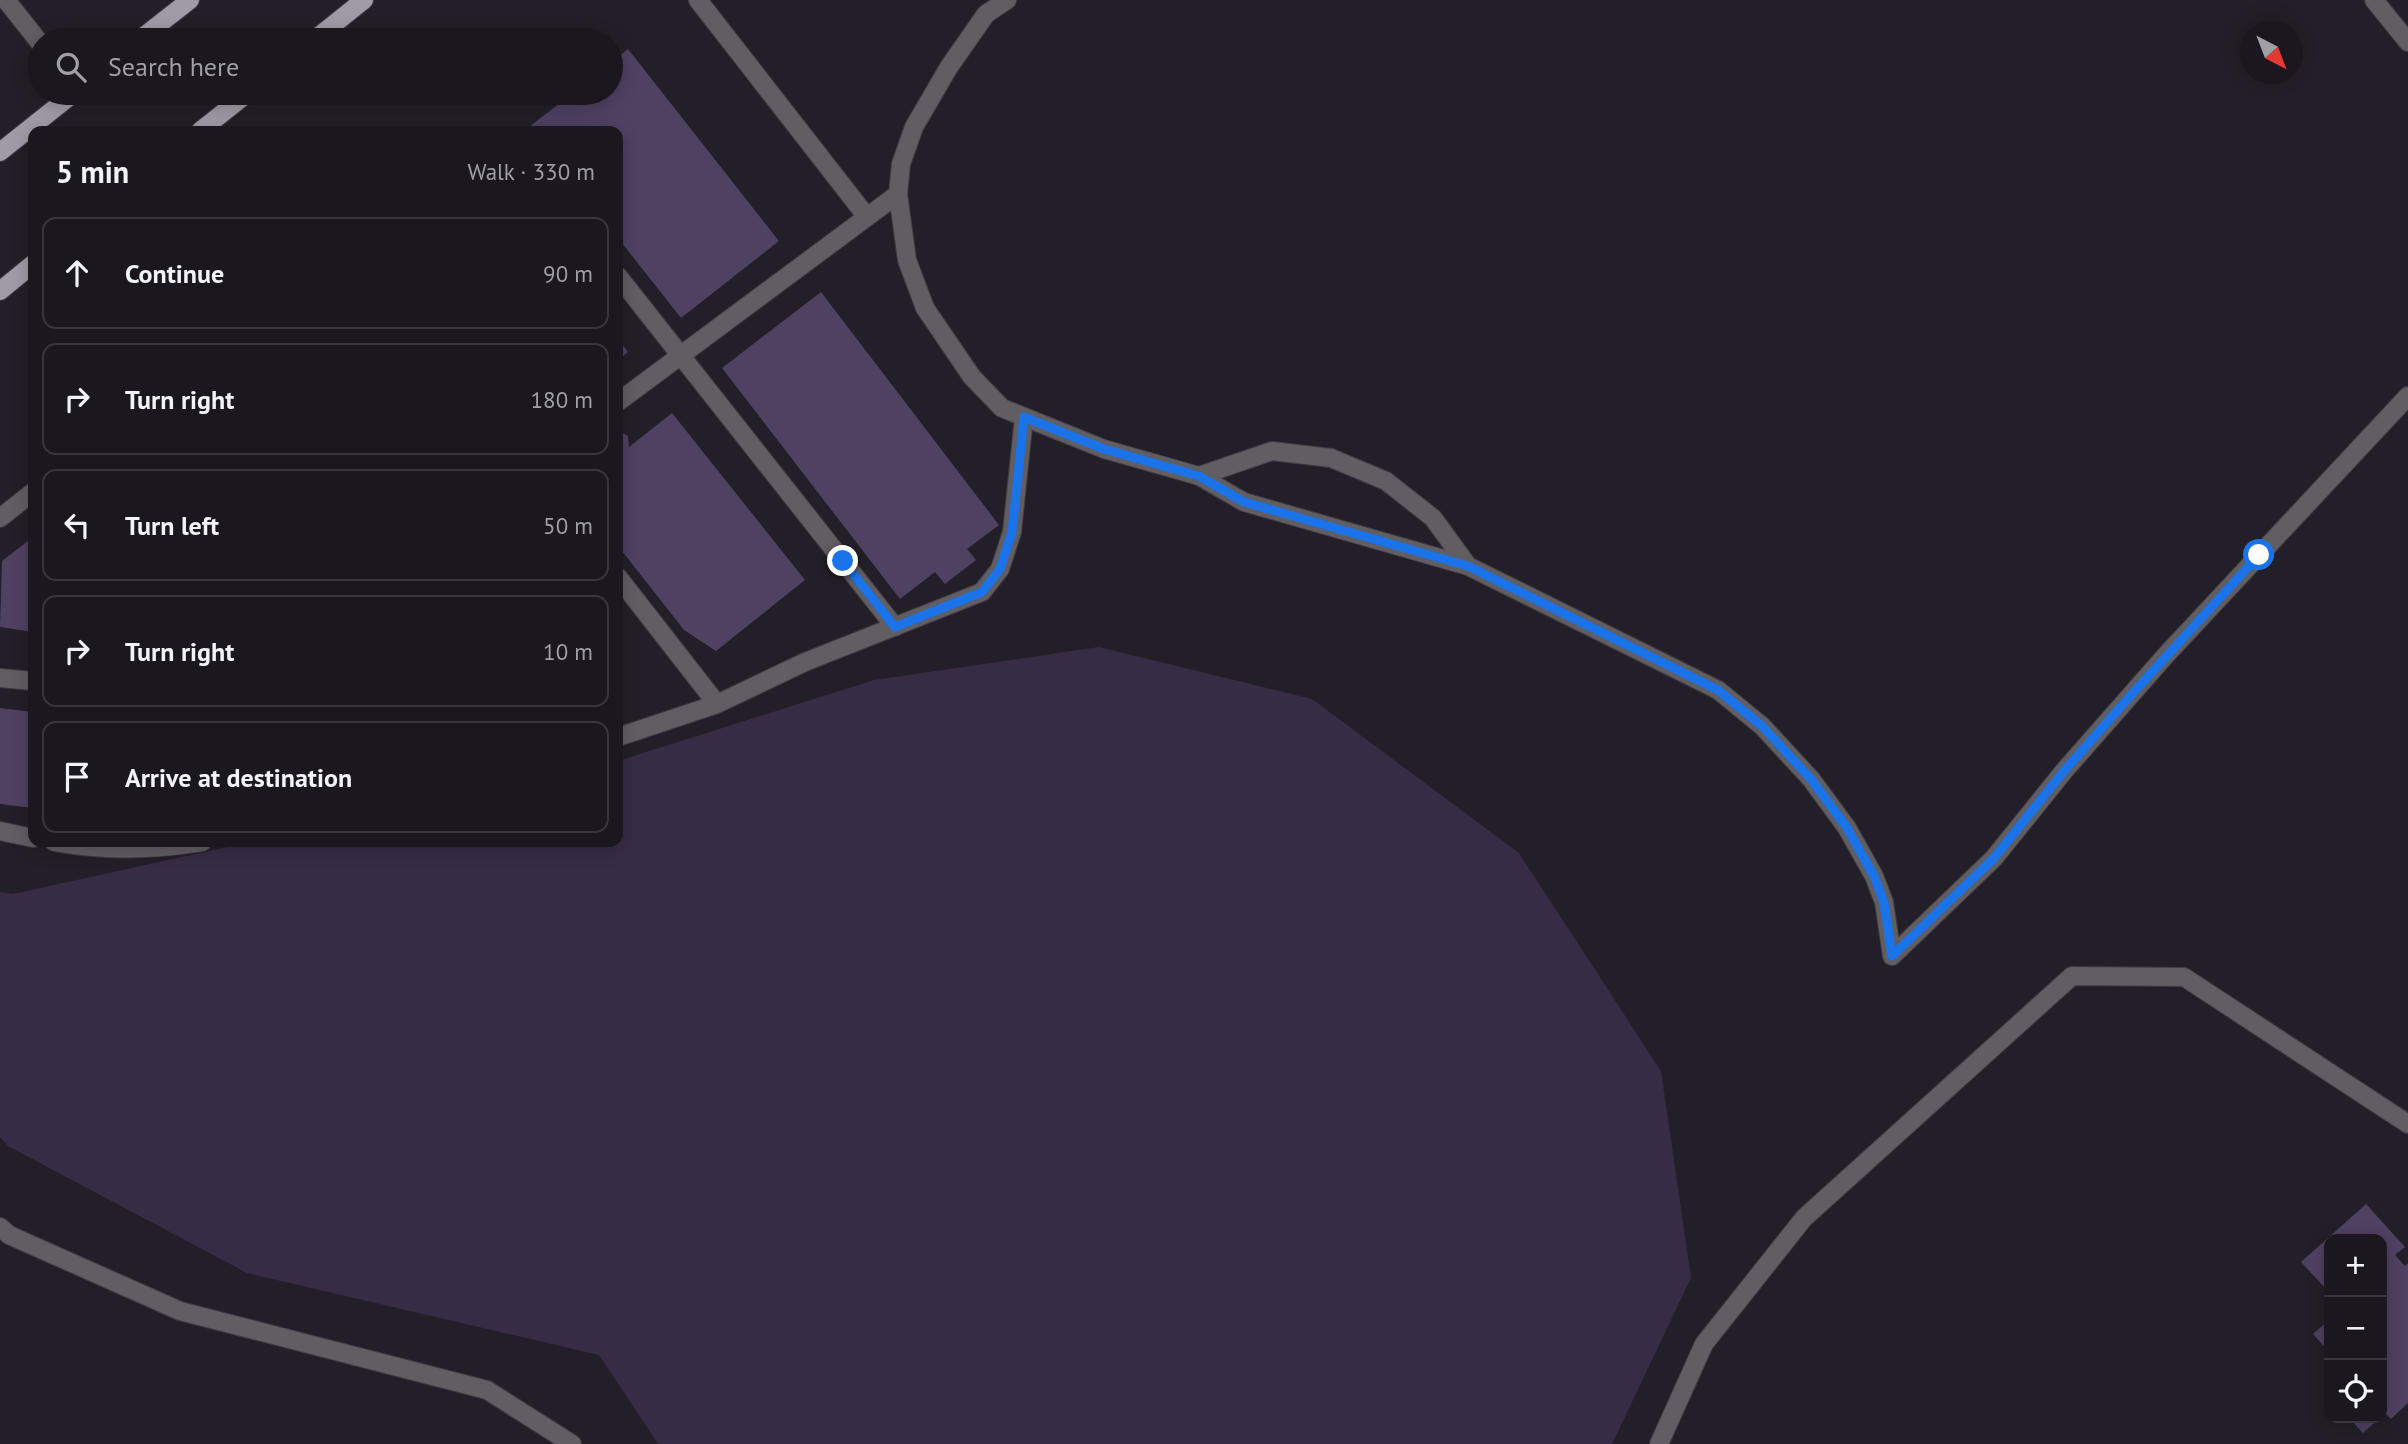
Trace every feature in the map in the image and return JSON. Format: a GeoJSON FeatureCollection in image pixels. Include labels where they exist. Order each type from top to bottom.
{"type":"FeatureCollection","features":[{"type":"Feature","properties":{"kind":"main road"},"geometry":{"type":"LineString","coordinates":[[154,28],[190,0]]}},
{"type":"Feature","properties":{"kind":"main road"},"geometry":{"type":"LineString","coordinates":[[329,28],[364,0]]}},
{"type":"Feature","properties":{"kind":"main road"},"geometry":{"type":"LineString","coordinates":[[33,126],[59,105]]}},
{"type":"Feature","properties":{"kind":"main road"},"geometry":{"type":"LineString","coordinates":[[206,126],[233,105]]}},
{"type":"Feature","properties":{"kind":"main road"},"geometry":{"type":"LineString","coordinates":[[0,152],[28,130]]}},
{"type":"Feature","properties":{"kind":"main road"},"geometry":{"type":"LineString","coordinates":[[0,291],[28,268]]}},
{"type":"Feature","properties":{"kind":"street"},"geometry":{"type":"LineString","coordinates":[[6,0],[28,28]]}},
{"type":"Feature","properties":{"kind":"street"},"geometry":{"type":"LineString","coordinates":[[698,0],[867,217]]}},
{"type":"Feature","properties":{"kind":"street"},"geometry":{"type":"LineString","coordinates":[[1007,0],[986,14],[949,67],[914,127],[901,164],[898,194],[907,260],[925,308],[972,377],[1002,408],[1104,449],[1199,476],[1244,502],[1468,566],[1718,690],[1762,726],[1811,779],[1847,828],[1874,876],[1884,902],[1892,956],[1994,858],[2064,771],[2166,655],[2408,396]]}},
{"type":"Feature","properties":{"kind":"street"},"geometry":{"type":"LineString","coordinates":[[2374,0],[2408,43]]}},
{"type":"Feature","properties":{"kind":"street"},"geometry":{"type":"LineString","coordinates":[[623,398],[898,194]]}},
{"type":"Feature","properties":{"kind":"street"},"geometry":{"type":"LineString","coordinates":[[623,282],[895,627]]}},
{"type":"Feature","properties":{"kind":"street"},"geometry":{"type":"LineString","coordinates":[[623,735],[717,704],[805,662],[982,592],[1000,569],[1012,532],[1024,417]]}},
{"type":"Feature","properties":{"kind":"street"},"geometry":{"type":"LineString","coordinates":[[1199,476],[1272,451],[1331,458],[1386,481],[1433,518],[1468,566]]}},
{"type":"Feature","properties":{"kind":"street"},"geometry":{"type":"LineString","coordinates":[[0,518],[28,496]]}},
{"type":"Feature","properties":{"kind":"street"},"geometry":{"type":"LineString","coordinates":[[623,583],[717,704]]}},
{"type":"Feature","properties":{"kind":"street"},"geometry":{"type":"LineString","coordinates":[[0,678],[28,681]]}},
{"type":"Feature","properties":{"kind":"street"},"geometry":{"type":"LineString","coordinates":[[0,831],[28,837]]}},
{"type":"Feature","properties":{"kind":"street"},"geometry":{"type":"LineString","coordinates":[[100,847],[162,847]]}},
{"type":"Feature","properties":{"kind":"street"},"geometry":{"type":"LineString","coordinates":[[1659,1444],[1704,1344],[1804,1218],[2072,976],[2184,977],[2408,1124]]}},
{"type":"Feature","properties":{"kind":"street"},"geometry":{"type":"LineString","coordinates":[[0,1227],[9,1235],[180,1311],[487,1390],[572,1444]]}},
{"type":"Feature","properties":{"kind":"shaded area"},"geometry":{"type":"Polygon","coordinates":[[[1099,647],[1312,699],[1519,853],[1661,1071],[1691,1278],[1612,1444],[658,1444],[599,1355],[247,1273],[8,1146],[0,1137],[0,892],[13,894],[227,847],[623,847],[623,759],[874,680],[1099,647]]]}},
{"type":"Feature","properties":{"kind":"building"},"geometry":{"type":"Polygon","coordinates":[[[628,49],[779,241],[681,318],[623,244],[623,126],[530,126],[557,105],[623,105],[623,53],[628,49]]]}},
{"type":"Feature","properties":{"kind":"building"},"geometry":{"type":"Polygon","coordinates":[[[821,292],[999,525],[967,549],[976,560],[945,584],[935,572],[900,599],[722,368],[821,292]]]}},
{"type":"Feature","properties":{"kind":"building"},"geometry":{"type":"Polygon","coordinates":[[[672,413],[805,580],[716,651],[684,630],[623,552],[623,433],[628,436],[629,447],[672,413]]]}},
{"type":"Feature","properties":{"kind":"building"},"geometry":{"type":"Polygon","coordinates":[[[28,541],[28,631],[0,627],[2,561],[28,541]]]}},
{"type":"Feature","properties":{"kind":"building"},"geometry":{"type":"Polygon","coordinates":[[[0,708],[28,711],[28,807],[0,804],[0,708]]]}},
{"type":"Feature","properties":{"kind":"building"},"geometry":{"type":"Polygon","coordinates":[[[2366,1204],[2405,1247],[2395,1255],[2405,1266],[2408,1263],[2408,1403],[2391,1419],[2387,1415],[2387,1234],[2332,1234],[2366,1204]]]}},
{"type":"Feature","properties":{"kind":"building"},"geometry":{"type":"Polygon","coordinates":[[[2324,1241],[2324,1287],[2301,1262],[2324,1241]]]}},
{"type":"Feature","properties":{"kind":"building"},"geometry":{"type":"Polygon","coordinates":[[[2324,1324],[2324,1346],[2313,1334],[2324,1324]]]}},
{"type":"Feature","properties":{"kind":"building"},"geometry":{"type":"Polygon","coordinates":[[[2354,1423],[2374,1423],[2363,1433],[2354,1423]]]}},
{"type":"Feature","properties":{"kind":"route"},"geometry":{"type":"LineString","coordinates":[[843,561],[895,627],[982,592],[1000,569],[1007,554],[1012,532],[1024,417],[1104,449],[1199,476],[1244,502],[1468,566],[1718,690],[1762,726],[1811,779],[1847,828],[1874,876],[1884,902],[1892,956],[1994,858],[2064,771],[2259,555]]}}]}
